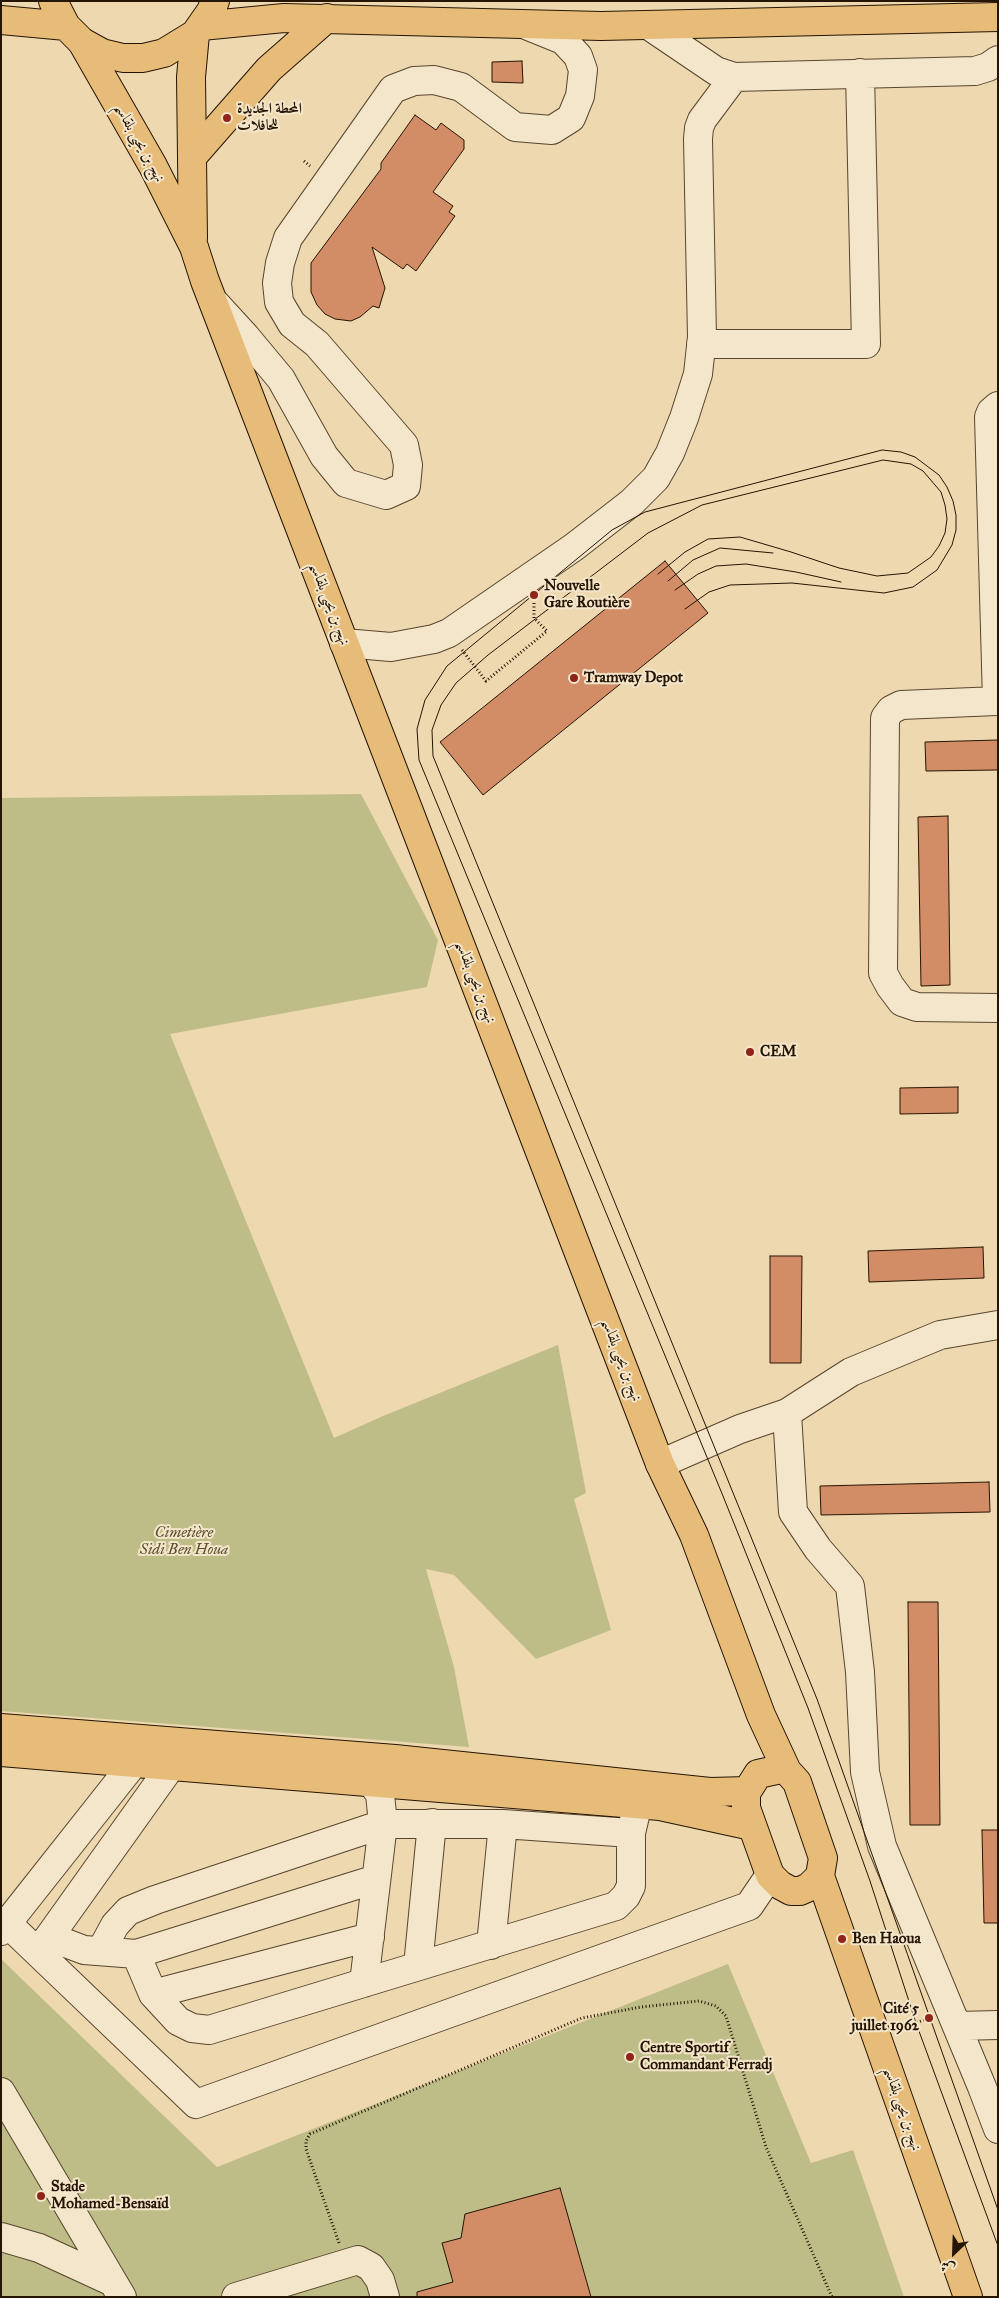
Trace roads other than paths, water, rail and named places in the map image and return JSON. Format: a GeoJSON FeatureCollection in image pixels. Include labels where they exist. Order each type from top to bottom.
{"type":"FeatureCollection","features":[{"type":"Feature","properties":{"kind":"main road","name":"نهج بن يحيى بلقاسم"},"geometry":{"type":"LineString","coordinates":[[53,1],[153,166],[194,247],[212,301],[660,1464],[694,1536],[761,1715],[787,1771],[797,1782],[823,1858],[820,1876],[968,2297]]}},
{"type":"Feature","properties":{"kind":"main road"},"geometry":{"type":"LineString","coordinates":[[1,20],[74,34],[102,53],[122,58],[144,58],[164,53],[198,30],[215,1]]}},
{"type":"Feature","properties":{"kind":"main road"},"geometry":{"type":"LineString","coordinates":[[198,30],[284,18],[520,22],[601,26],[998,17]]}},
{"type":"Feature","properties":{"kind":"main road"},"geometry":{"type":"LineString","coordinates":[[192,157],[269,69],[328,18]]}},
{"type":"Feature","properties":{"kind":"main road","name":"نهج بن يحيى بلقاسم"},"geometry":{"type":"LineString","coordinates":[[194,247],[192,78],[198,30]]}},
{"type":"Feature","properties":{"kind":"main road","name":"نهج بن يحيى بلقاسم"},"geometry":{"type":"LineString","coordinates":[[761,1715],[752,1782],[746,1808],[752,1826],[780,1883]]}},
{"type":"Feature","properties":{"kind":"main road"},"geometry":{"type":"LineString","coordinates":[[1,1728],[137,1752]]}},
{"type":"Feature","properties":{"kind":"main road"},"geometry":{"type":"LineString","coordinates":[[1,1752],[137,1752],[395,1758],[710,1792],[752,1782],[774,1770],[787,1771]]}},
{"type":"Feature","properties":{"kind":"main road"},"geometry":{"type":"LineString","coordinates":[[175,1754],[371,1782],[690,1811],[752,1826]]}},
{"type":"Feature","properties":{"kind":"main road"},"geometry":{"type":"LineString","coordinates":[[780,1883],[800,1891],[809,1888],[820,1876]]}},
{"type":"Feature","properties":{"kind":"main road"},"geometry":{"type":"LineString","coordinates":[[780,1883],[836,1921]]}},
{"type":"Feature","properties":{"kind":"street"},"geometry":{"type":"LineString","coordinates":[[212,301],[246,337],[281,379],[324,456],[346,483],[386,495],[406,486],[408,466],[404,445],[317,344],[292,324],[279,302],[277,283],[280,262],[288,238],[394,89],[414,81],[434,80],[461,87],[515,127],[552,130],[572,118],[580,96],[583,70],[578,56],[563,40],[520,22]]}},
{"type":"Feature","properties":{"kind":"street"},"geometry":{"type":"LineString","coordinates":[[648,25],[716,70],[734,76],[860,73],[987,66]]}},
{"type":"Feature","properties":{"kind":"street"},"geometry":{"type":"LineString","coordinates":[[702,344],[866,344],[860,73]]}},
{"type":"Feature","properties":{"kind":"street"},"geometry":{"type":"LineString","coordinates":[[344,643],[391,647],[434,639],[449,633],[574,547],[632,502],[656,478],[670,453],[684,418],[698,374],[702,344],[698,139],[702,120],[734,76]]}},
{"type":"Feature","properties":{"kind":"street"},"geometry":{"type":"LineString","coordinates":[[998,406],[991,412],[989,417],[997,701],[901,706],[891,710],[885,718],[883,973],[902,1002],[917,1007],[998,1008]]}},
{"type":"Feature","properties":{"kind":"street"},"geometry":{"type":"LineString","coordinates":[[660,1464],[740,1429],[787,1413],[860,1368],[940,1335],[998,1325]]}},
{"type":"Feature","properties":{"kind":"street"},"geometry":{"type":"LineString","coordinates":[[787,1413],[794,1512],[818,1549],[850,1586],[860,1672],[865,1772],[882,1846],[998,2129]]}},
{"type":"Feature","properties":{"kind":"street"},"geometry":{"type":"LineString","coordinates":[[137,1752],[4,1927],[44,1945],[136,1954],[376,1879]]}},
{"type":"Feature","properties":{"kind":"street"},"geometry":{"type":"LineString","coordinates":[[44,1945],[175,1754]]}},
{"type":"Feature","properties":{"kind":"street"},"geometry":{"type":"LineString","coordinates":[[364,1983],[383,1824],[380,1794],[371,1782]]}},
{"type":"Feature","properties":{"kind":"street"},"geometry":{"type":"LineString","coordinates":[[136,1954],[153,1994],[178,2021],[192,2028],[209,2030],[616,1906],[626,1896],[631,1886],[631,1833],[640,1805]]}},
{"type":"Feature","properties":{"kind":"street"},"geometry":{"type":"LineString","coordinates":[[418,1966],[432,1823]]}},
{"type":"Feature","properties":{"kind":"street"},"geometry":{"type":"LineString","coordinates":[[101,1951],[115,1925],[128,1911],[154,1900],[383,1824],[503,1824],[631,1833]]}},
{"type":"Feature","properties":{"kind":"street"},"geometry":{"type":"LineString","coordinates":[[491,1944],[503,1824]]}},
{"type":"Feature","properties":{"kind":"street"},"geometry":{"type":"LineString","coordinates":[[44,1945],[196,2104],[749,1906],[780,1883]]}},
{"type":"Feature","properties":{"kind":"street"},"geometry":{"type":"LineString","coordinates":[[153,1994],[370,1937]]}},
{"type":"Feature","properties":{"kind":"street"},"geometry":{"type":"LineString","coordinates":[[957,2026],[998,2025]]}},
{"type":"Feature","properties":{"kind":"street"},"geometry":{"type":"LineString","coordinates":[[1,2092],[117,2289]]}},
{"type":"Feature","properties":{"kind":"street"},"geometry":{"type":"LineString","coordinates":[[1,2237],[39,2248],[117,2289]]}},
{"type":"Feature","properties":{"kind":"street"},"geometry":{"type":"LineString","coordinates":[[236,2297],[358,2260],[371,2267],[380,2280],[385,2297]]}},
{"type":"Feature","properties":{"kind":"tram line"},"geometry":{"type":"LineString","coordinates":[[685,609],[709,592],[730,585],[792,583],[884,593],[913,587],[937,570],[952,545],[956,530],[956,515],[947,487],[939,475],[915,457],[901,452],[882,450],[645,512],[612,530],[447,666],[425,700],[417,729],[419,760],[723,1496],[808,1708],[870,1881],[916,2023],[998,2246]]}},
{"type":"Feature","properties":{"kind":"tram line"},"geometry":{"type":"LineString","coordinates":[[658,574],[685,552],[708,539],[740,537],[839,568],[877,576],[908,573],[931,557],[939,546],[945,533],[947,519],[945,505],[941,492],[923,471],[911,464],[883,460],[702,505],[648,533],[488,655],[456,683],[441,705],[432,730],[433,756],[817,1699],[998,2210]]}},
{"type":"Feature","properties":{"kind":"tram line"},"geometry":{"type":"LineString","coordinates":[[668,581],[693,560],[720,548],[773,553]]}},
{"type":"Feature","properties":{"kind":"tram line"},"geometry":{"type":"LineString","coordinates":[[675,590],[698,574],[716,566],[746,564],[841,582]]}},
{"type":"Feature","properties":{"kind":"place","name":"المحطة الجديدة للحافلات"},"geometry":{"type":"Point","coordinates":[227,118]}},
{"type":"Feature","properties":{"kind":"place","name":"Nouvelle Gare Routière"},"geometry":{"type":"Point","coordinates":[534,595]}},
{"type":"Feature","properties":{"kind":"place","name":"Tramway Depot"},"geometry":{"type":"Point","coordinates":[574,678]}},
{"type":"Feature","properties":{"kind":"place","name":"CEM"},"geometry":{"type":"Point","coordinates":[750,1052]}},
{"type":"Feature","properties":{"kind":"place","name":"Ben Haoua"},"geometry":{"type":"Point","coordinates":[842,1939]}},
{"type":"Feature","properties":{"kind":"place","name":"Cité 5 juillet 1962"},"geometry":{"type":"Point","coordinates":[929,2018]}},
{"type":"Feature","properties":{"kind":"place","name":"Centre Sportif Commandant Ferradj"},"geometry":{"type":"Point","coordinates":[630,2057]}},
{"type":"Feature","properties":{"kind":"place","name":"Stade Mohamed-Bensaïd"},"geometry":{"type":"Point","coordinates":[41,2196]}},
{"type":"Feature","properties":{"kind":"park label","name":"Cimetière Sidi Ben Houa"},"geometry":{"type":"Point","coordinates":[184,1542]}}]}
